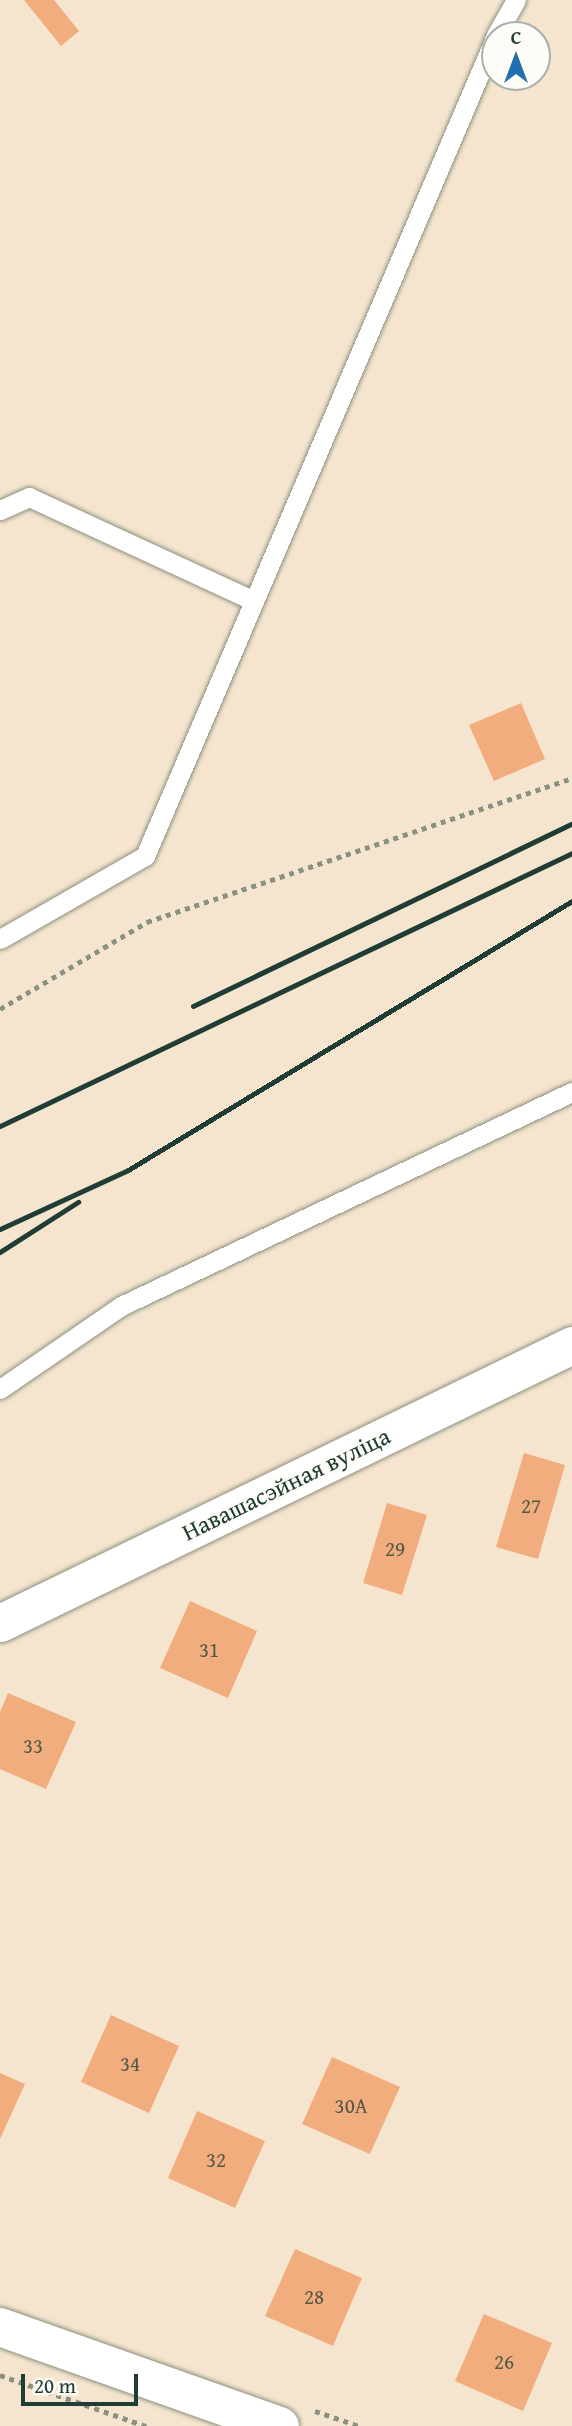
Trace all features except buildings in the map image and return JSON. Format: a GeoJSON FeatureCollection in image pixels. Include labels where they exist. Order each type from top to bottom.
{"type":"FeatureCollection","features":[{"type":"Feature","properties":{"kind":"main road"},"geometry":{"type":"LineString","coordinates":[[0,2327],[279,2426]]}},
{"type":"Feature","properties":{"kind":"street","name":"Навашасэйная вуліца"},"geometry":{"type":"LineString","coordinates":[[0,1623],[572,1345]]}},
{"type":"Feature","properties":{"kind":"lane"},"geometry":{"type":"LineString","coordinates":[[504,21],[516,0]]}},
{"type":"Feature","properties":{"kind":"lane"},"geometry":{"type":"LineString","coordinates":[[0,939],[145,856],[252,600],[481,71]]}},
{"type":"Feature","properties":{"kind":"lane"},"geometry":{"type":"LineString","coordinates":[[0,510],[29,497],[252,600]]}},
{"type":"Feature","properties":{"kind":"lane"},"geometry":{"type":"LineString","coordinates":[[0,1389],[121,1306],[572,1092]]}},
{"type":"Feature","properties":{"kind":"path"},"geometry":{"type":"LineString","coordinates":[[0,1009],[147,922],[572,778]]}},
{"type":"Feature","properties":{"kind":"path"},"geometry":{"type":"LineString","coordinates":[[0,2375],[146,2426]]}},
{"type":"Feature","properties":{"kind":"railway"},"geometry":{"type":"LineString","coordinates":[[193,1006],[572,824]]}},
{"type":"Feature","properties":{"kind":"railway"},"geometry":{"type":"LineString","coordinates":[[0,1126],[572,853]]}},
{"type":"Feature","properties":{"kind":"railway"},"geometry":{"type":"LineString","coordinates":[[0,1229],[128,1170],[572,901]]}},
{"type":"Feature","properties":{"kind":"railway"},"geometry":{"type":"LineString","coordinates":[[0,1252],[78,1202]]}}]}
